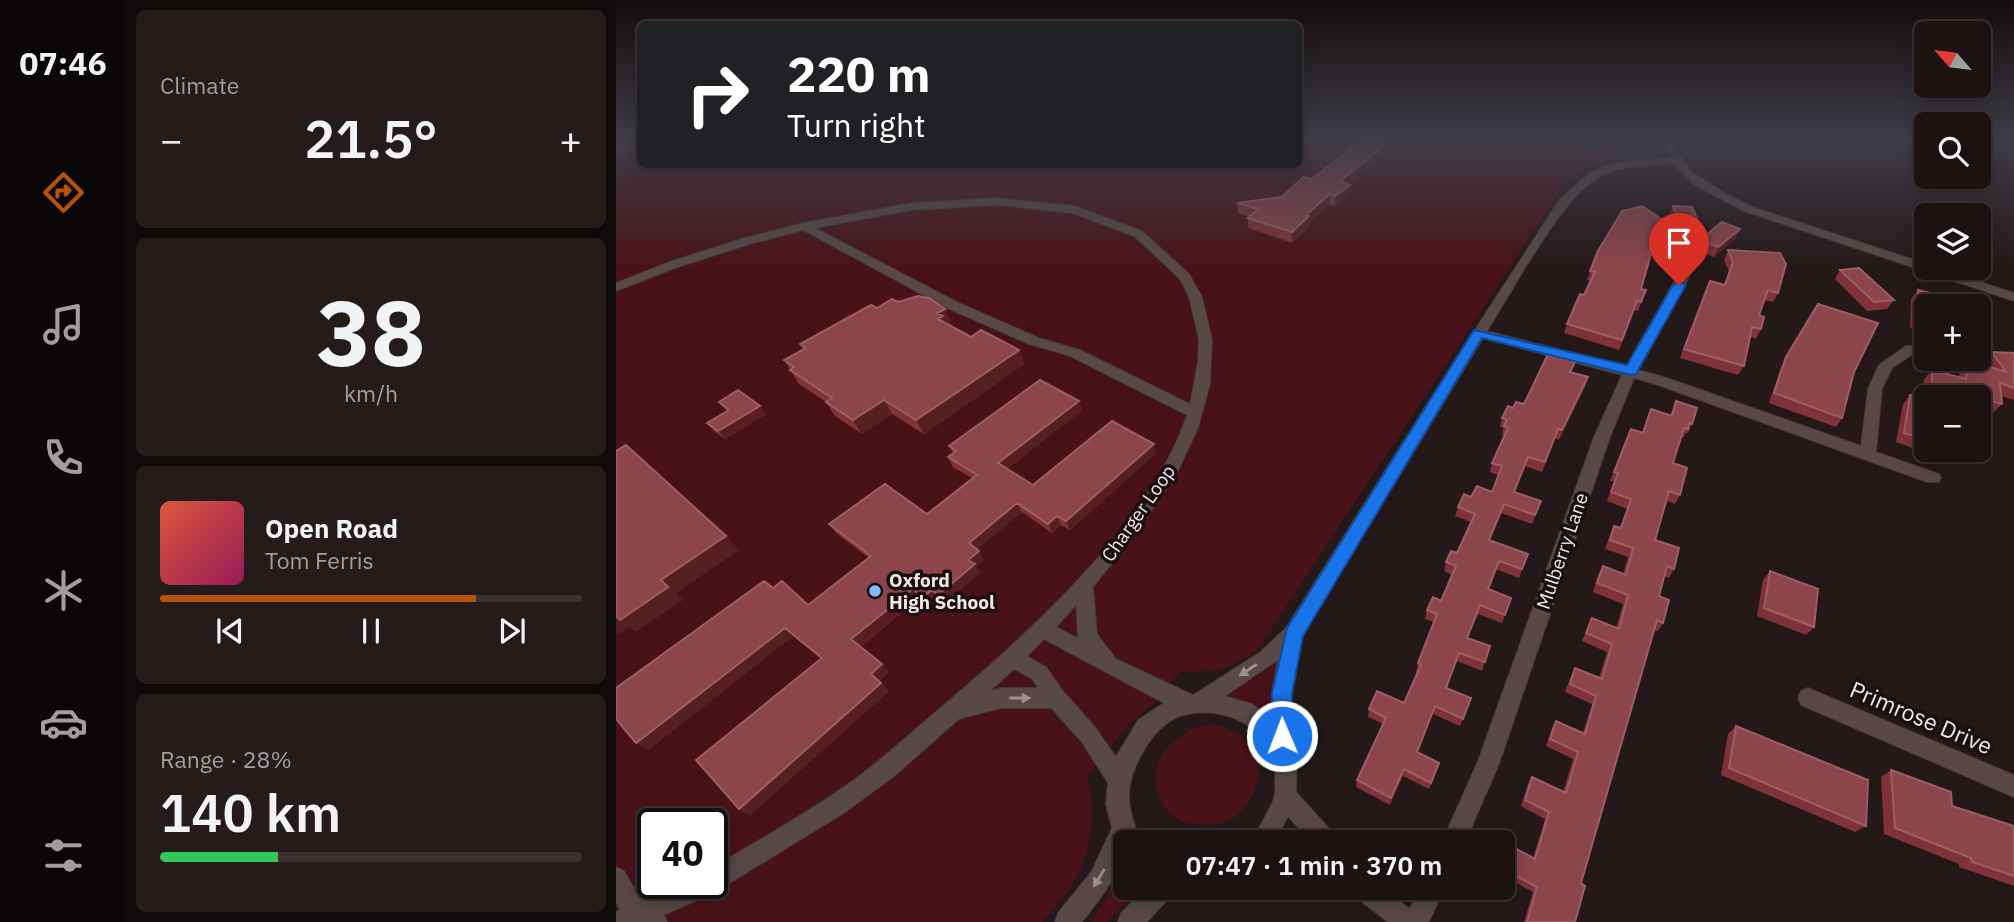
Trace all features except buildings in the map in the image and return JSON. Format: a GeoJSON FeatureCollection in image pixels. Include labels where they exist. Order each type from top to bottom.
{"type":"FeatureCollection","features":[{"type":"Feature","properties":{"kind":"street"},"geometry":{"type":"LineString","coordinates":[[1124,830],[1117,806],[1118,780],[1127,754],[1142,732],[1162,715],[1193,703],[1266,659],[1293,634],[1479,333],[1564,201],[1582,183]]}},
{"type":"Feature","properties":{"kind":"street"},"geometry":{"type":"LineString","coordinates":[[1701,183],[1716,194],[1748,209],[2014,297]]}},
{"type":"Feature","properties":{"kind":"street","name":"Charger Loop"},"geometry":{"type":"LineString","coordinates":[[616,287],[683,260],[803,226],[923,206],[1011,202],[1078,211],[1138,233],[1178,266],[1194,289],[1205,321],[1205,369],[1195,413],[1181,450],[1157,492],[1084,586],[1014,659],[876,778],[728,871]]}},
{"type":"Feature","properties":{"kind":"street"},"geometry":{"type":"LineString","coordinates":[[833,243],[834,229],[851,216]]}},
{"type":"Feature","properties":{"kind":"street"},"geometry":{"type":"LineString","coordinates":[[803,226],[979,318],[1075,353],[1195,413]]}},
{"type":"Feature","properties":{"kind":"street","name":"Mulberry Lane"},"geometry":{"type":"LineString","coordinates":[[1458,830],[1488,764],[1580,496],[1631,371],[1688,268]]}},
{"type":"Feature","properties":{"kind":"street"},"geometry":{"type":"LineString","coordinates":[[1479,333],[1631,371],[1933,478]]}},
{"type":"Feature","properties":{"kind":"street"},"geometry":{"type":"LineString","coordinates":[[1868,454],[1875,389],[1886,365],[1911,349]]}},
{"type":"Feature","properties":{"kind":"street"},"geometry":{"type":"LineString","coordinates":[[1084,586],[1088,637],[1109,665]]}},
{"type":"Feature","properties":{"kind":"street"},"geometry":{"type":"LineString","coordinates":[[1044,630],[1109,665],[1193,703],[1226,702],[1251,711],[1270,729],[1284,752]]}},
{"type":"Feature","properties":{"kind":"street"},"geometry":{"type":"LineString","coordinates":[[1272,830],[1286,797],[1287,774],[1280,719],[1293,634]]}},
{"type":"Feature","properties":{"kind":"street"},"geometry":{"type":"LineString","coordinates":[[1014,659],[1039,673],[1056,698],[1088,734],[1118,780]]}},
{"type":"Feature","properties":{"kind":"street"},"geometry":{"type":"LineString","coordinates":[[953,710],[1001,698],[1056,698]]}},
{"type":"Feature","properties":{"kind":"street","name":"Primrose Drive"},"geometry":{"type":"LineString","coordinates":[[1808,698],[2014,786]]}},
{"type":"Feature","properties":{"kind":"street"},"geometry":{"type":"LineString","coordinates":[[1286,797],[1315,830]]}},
{"type":"Feature","properties":{"kind":"street"},"geometry":{"type":"LineString","coordinates":[[1067,922],[1113,858]]}},
{"type":"Feature","properties":{"kind":"street"},"geometry":{"type":"LineString","coordinates":[[616,880],[638,920],[678,899]]}},
{"type":"Feature","properties":{"kind":"street"},"geometry":{"type":"LineString","coordinates":[[1130,922],[1151,900]]}},
{"type":"Feature","properties":{"kind":"street"},"geometry":{"type":"LineString","coordinates":[[1379,900],[1408,922]]}},
{"type":"Feature","properties":{"kind":"street"},"geometry":{"type":"LineString","coordinates":[[1417,922],[1427,900]]}},
{"type":"Feature","properties":{"kind":"shaded area","name":"Oxford High School"},"geometry":{"type":"Polygon","coordinates":[[[616,183],[1566,183],[1257,651],[1221,669],[1180,671],[1158,700],[1131,722],[1087,776],[1092,812],[1090,838],[1072,886],[1043,922],[616,922],[616,183]]]}},
{"type":"Feature","properties":{"kind":"shaded area"},"geometry":{"type":"Polygon","coordinates":[[[1287,651],[1277,730],[1226,699],[1225,694],[1262,674],[1287,651]]]}},
{"type":"Feature","properties":{"kind":"shaded area"},"geometry":{"type":"Polygon","coordinates":[[[1212,724],[1237,733],[1250,743],[1258,763],[1256,786],[1245,807],[1228,821],[1212,825],[1183,822],[1172,815],[1158,793],[1155,780],[1157,768],[1168,746],[1178,738],[1200,726],[1212,724]]]}},
{"type":"Feature","properties":{"kind":"shaded area"},"geometry":{"type":"Polygon","coordinates":[[[1113,879],[1113,900],[1128,900],[1107,922],[1091,922],[1105,900],[1113,879]]]}},
{"type":"Feature","properties":{"kind":"place","name":"Oxford High School"},"geometry":{"type":"Point","coordinates":[875,591]}},
{"type":"Feature","properties":{"kind":"route"},"geometry":{"type":"LineString","coordinates":[[1282,736],[1282,693],[1293,634],[1479,333],[1631,371],[1653,336],[1679,285]]}}]}
